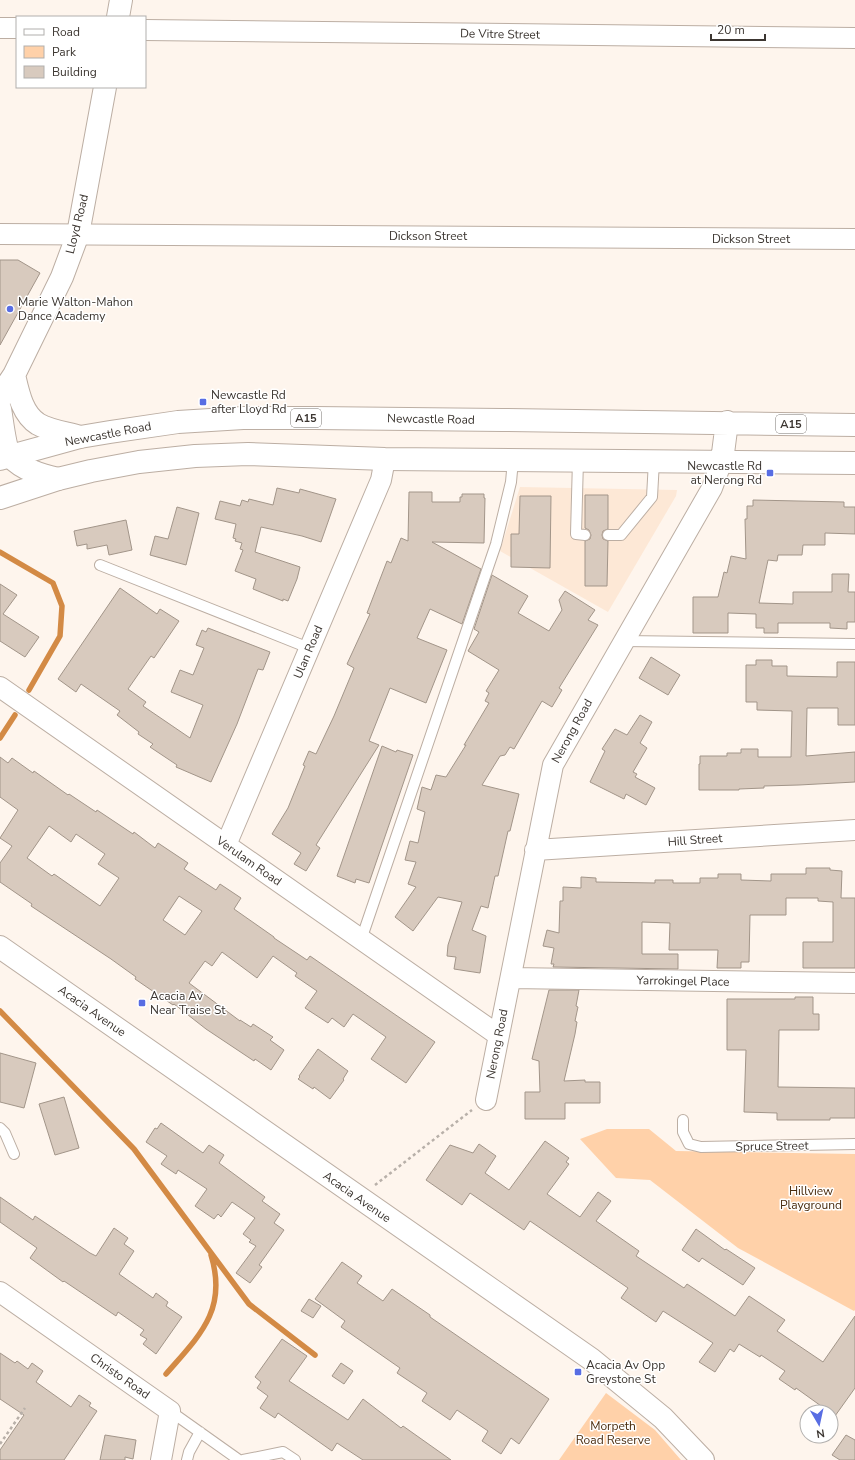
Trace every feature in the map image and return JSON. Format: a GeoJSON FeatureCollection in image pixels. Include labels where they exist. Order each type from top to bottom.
{"type":"FeatureCollection","features":[{"type":"Feature","properties":{"kind":"main road"},"geometry":{"type":"LineString","coordinates":[[118,16],[121,0]]}},
{"type":"Feature","properties":{"kind":"main road","name":"Lloyd Road"},"geometry":{"type":"LineString","coordinates":[[0,399],[4,390],[7,376],[62,277],[78,234],[105,88]]}},
{"type":"Feature","properties":{"kind":"main road"},"geometry":{"type":"LineString","coordinates":[[7,376],[18,393],[22,404],[37,424],[80,437]]}},
{"type":"Feature","properties":{"kind":"main road"},"geometry":{"type":"LineString","coordinates":[[0,409],[4,432],[5,458],[40,474],[58,479]]}},
{"type":"Feature","properties":{"kind":"main road","name":"Newcastle Road"},"geometry":{"type":"LineString","coordinates":[[5,458],[80,437],[178,422],[243,418],[727,422],[855,425]]}},
{"type":"Feature","properties":{"kind":"main road"},"geometry":{"type":"LineString","coordinates":[[722,461],[727,422]]}},
{"type":"Feature","properties":{"kind":"main road"},"geometry":{"type":"LineString","coordinates":[[0,498],[58,479],[91,471],[139,462],[195,456],[248,454],[385,459],[855,463]]}},
{"type":"Feature","properties":{"kind":"main road","name":"Acacia Avenue"},"geometry":{"type":"LineString","coordinates":[[0,947],[591,1359],[663,1418],[703,1460]]}},
{"type":"Feature","properties":{"kind":"street"},"geometry":{"type":"LineString","coordinates":[[0,28],[16,28]]}},
{"type":"Feature","properties":{"kind":"street","name":"De Vitre Street"},"geometry":{"type":"LineString","coordinates":[[146,30],[855,38]]}},
{"type":"Feature","properties":{"kind":"street","name":"Dickson Street"},"geometry":{"type":"LineString","coordinates":[[0,234],[855,239]]}},
{"type":"Feature","properties":{"kind":"street","name":"Ulan Road"},"geometry":{"type":"LineString","coordinates":[[226,845],[381,480],[385,459]]}},
{"type":"Feature","properties":{"kind":"street","name":"Nerong Road"},"geometry":{"type":"LineString","coordinates":[[486,1100],[553,765],[712,488],[722,461]]}},
{"type":"Feature","properties":{"kind":"street","name":"Verulam Road"},"geometry":{"type":"LineString","coordinates":[[0,687],[498,1035]]}},
{"type":"Feature","properties":{"kind":"street","name":"Hill Street"},"geometry":{"type":"LineString","coordinates":[[536,850],[855,830]]}},
{"type":"Feature","properties":{"kind":"street","name":"Yarrokingel Place"},"geometry":{"type":"LineString","coordinates":[[511,978],[855,983]]}},
{"type":"Feature","properties":{"kind":"street","name":"Christo Road"},"geometry":{"type":"LineString","coordinates":[[0,1292],[170,1411]]}},
{"type":"Feature","properties":{"kind":"street"},"geometry":{"type":"LineString","coordinates":[[161,1460],[170,1411]]}},
{"type":"Feature","properties":{"kind":"lane"},"geometry":{"type":"LineString","coordinates":[[361,940],[496,544],[511,482],[513,460]]}},
{"type":"Feature","properties":{"kind":"lane"},"geometry":{"type":"LineString","coordinates":[[578,460],[576,534],[585,535]]}},
{"type":"Feature","properties":{"kind":"lane"},"geometry":{"type":"LineString","coordinates":[[608,535],[621,535],[652,496],[654,461]]}},
{"type":"Feature","properties":{"kind":"lane"},"geometry":{"type":"LineString","coordinates":[[100,564],[309,648]]}},
{"type":"Feature","properties":{"kind":"lane"},"geometry":{"type":"LineString","coordinates":[[623,641],[855,644]]}},
{"type":"Feature","properties":{"kind":"lane","name":"Spruce Street"},"geometry":{"type":"LineString","coordinates":[[683,1120],[683,1132],[690,1144],[701,1147],[855,1144]]}},
{"type":"Feature","properties":{"kind":"lane"},"geometry":{"type":"LineString","coordinates":[[0,1128],[5,1133],[14,1154]]}},
{"type":"Feature","properties":{"kind":"lane","name":"Christo Road"},"geometry":{"type":"LineString","coordinates":[[170,1411],[239,1460]]}},
{"type":"Feature","properties":{"kind":"lane"},"geometry":{"type":"LineString","coordinates":[[187,1460],[188,1452],[200,1432]]}},
{"type":"Feature","properties":{"kind":"lane"},"geometry":{"type":"LineString","coordinates":[[243,1460],[283,1452],[295,1460]]}},
{"type":"Feature","properties":{"kind":"path"},"geometry":{"type":"LineString","coordinates":[[358,1197],[486,1100]]}},
{"type":"Feature","properties":{"kind":"path"},"geometry":{"type":"LineString","coordinates":[[0,1444],[25,1408]]}},
{"type":"Feature","properties":{"kind":"shaded area"},"geometry":{"type":"Polygon","coordinates":[[[520,487],[677,490],[676,496],[608,612],[500,551],[520,487]]]}},
{"type":"Feature","properties":{"kind":"green space","name":"Hillview Playground"},"geometry":{"type":"Polygon","coordinates":[[[607,1129],[649,1129],[676,1151],[855,1154],[855,1310],[854,1311],[738,1248],[650,1180],[616,1178],[580,1139],[607,1129]]]}},
{"type":"Feature","properties":{"kind":"green space","name":"Morpeth Road Reserve"},"geometry":{"type":"Polygon","coordinates":[[[606,1393],[655,1430],[681,1460],[559,1460],[606,1393]]]}},
{"type":"Feature","properties":{"kind":"building","name":"Marie Walton-Mahon Dance Academy"},"geometry":{"type":"Polygon","coordinates":[[[0,260],[18,260],[40,273],[0,345],[0,260]]]}},
{"type":"Feature","properties":{"kind":"building"},"geometry":{"type":"Polygon","coordinates":[[[277,488],[299,493],[300,489],[336,499],[321,542],[302,536],[261,527],[255,552],[300,567],[288,601],[283,599],[283,601],[253,589],[256,579],[235,571],[243,550],[240,549],[242,543],[235,541],[236,539],[233,538],[236,524],[215,519],[220,501],[240,506],[242,500],[248,502],[249,499],[273,505],[277,488]]]}},
{"type":"Feature","properties":{"kind":"building"},"geometry":{"type":"Polygon","coordinates":[[[409,492],[432,492],[432,502],[460,502],[460,497],[462,497],[462,494],[484,494],[484,543],[432,542],[481,569],[462,624],[430,609],[417,638],[447,650],[426,703],[390,688],[369,741],[379,745],[316,845],[320,848],[306,871],[294,864],[301,853],[272,834],[288,808],[305,766],[303,765],[309,751],[316,754],[334,716],[354,668],[347,664],[370,614],[367,613],[387,561],[391,563],[401,538],[408,541],[409,492]]]}},
{"type":"Feature","properties":{"kind":"building"},"geometry":{"type":"Polygon","coordinates":[[[585,495],[608,495],[608,529],[603,531],[602,535],[603,539],[608,541],[607,586],[585,586],[585,541],[590,539],[591,535],[589,530],[585,528],[585,495]]]}},
{"type":"Feature","properties":{"kind":"building"},"geometry":{"type":"Polygon","coordinates":[[[520,496],[551,496],[550,568],[511,567],[511,534],[519,534],[520,496]]]}},
{"type":"Feature","properties":{"kind":"building"},"geometry":{"type":"Polygon","coordinates":[[[753,500],[844,502],[844,507],[855,507],[855,534],[825,533],[825,545],[803,545],[802,555],[778,555],[777,561],[768,560],[759,603],[793,604],[793,592],[832,592],[832,574],[849,574],[848,592],[855,592],[855,622],[847,622],[847,629],[830,628],[830,623],[778,623],[778,633],[764,633],[764,628],[756,628],[756,614],[728,613],[728,633],[693,633],[693,597],[718,597],[724,572],[727,573],[731,556],[746,559],[745,519],[747,519],[747,506],[753,506],[753,500]]]}},
{"type":"Feature","properties":{"kind":"building"},"geometry":{"type":"Polygon","coordinates":[[[177,507],[199,513],[186,565],[150,555],[155,536],[168,539],[177,507]]]}},
{"type":"Feature","properties":{"kind":"building"},"geometry":{"type":"Polygon","coordinates":[[[126,520],[132,550],[109,555],[107,545],[87,549],[87,544],[77,546],[74,531],[126,520]]]}},
{"type":"Feature","properties":{"kind":"building"},"geometry":{"type":"Polygon","coordinates":[[[492,575],[528,596],[518,613],[549,631],[562,610],[559,600],[565,591],[595,610],[588,620],[598,625],[559,688],[562,690],[552,707],[542,701],[514,749],[510,747],[505,755],[500,756],[482,785],[519,794],[510,831],[508,831],[498,876],[495,876],[488,908],[481,906],[472,930],[486,936],[480,973],[454,969],[456,957],[447,956],[448,945],[462,902],[438,897],[413,931],[395,917],[416,887],[408,884],[416,862],[405,860],[410,841],[418,843],[425,812],[417,809],[422,787],[431,790],[436,775],[446,777],[466,745],[464,745],[489,703],[485,701],[489,693],[486,691],[499,670],[468,651],[479,632],[474,629],[492,575]]]}},
{"type":"Feature","properties":{"kind":"building"},"geometry":{"type":"Polygon","coordinates":[[[0,584],[17,595],[3,614],[39,637],[25,657],[0,641],[0,584]]]}},
{"type":"Feature","properties":{"kind":"building"},"geometry":{"type":"Polygon","coordinates":[[[120,588],[157,614],[160,609],[179,621],[154,658],[151,656],[128,689],[146,702],[143,706],[190,738],[203,705],[171,692],[180,670],[193,675],[204,648],[196,645],[202,630],[206,632],[208,628],[270,652],[263,670],[258,669],[237,724],[211,782],[176,767],[177,765],[150,747],[153,744],[138,734],[139,732],[117,715],[120,711],[81,684],[76,692],[58,679],[120,588]]]}},
{"type":"Feature","properties":{"kind":"building"},"geometry":{"type":"Polygon","coordinates":[[[651,657],[680,675],[668,695],[639,678],[651,657]]]}},
{"type":"Feature","properties":{"kind":"building"},"geometry":{"type":"Polygon","coordinates":[[[756,660],[772,660],[772,666],[787,666],[787,676],[837,677],[837,662],[855,662],[855,725],[838,725],[838,708],[807,708],[806,756],[855,752],[855,782],[764,786],[764,788],[739,790],[699,790],[700,756],[727,756],[727,753],[741,753],[741,749],[758,749],[758,757],[791,757],[792,711],[757,710],[757,702],[746,702],[746,665],[756,665],[756,660]]]}},
{"type":"Feature","properties":{"kind":"building"},"geometry":{"type":"Polygon","coordinates":[[[640,715],[652,722],[640,743],[647,748],[633,772],[637,774],[635,777],[655,788],[646,805],[626,794],[624,799],[590,782],[605,751],[602,749],[615,729],[627,735],[640,715]]]}},
{"type":"Feature","properties":{"kind":"building"},"geometry":{"type":"Polygon","coordinates":[[[382,746],[396,752],[397,750],[413,755],[369,883],[356,879],[355,883],[337,876],[382,746]]]}},
{"type":"Feature","properties":{"kind":"building"},"geometry":{"type":"Polygon","coordinates":[[[0,757],[8,763],[12,758],[33,773],[34,771],[68,795],[69,794],[96,812],[97,810],[133,834],[134,832],[155,848],[158,843],[188,863],[184,869],[216,890],[220,884],[241,898],[234,909],[307,960],[310,956],[435,1042],[406,1083],[371,1059],[386,1037],[353,1014],[344,1027],[332,1018],[328,1023],[305,1008],[317,991],[295,976],[297,973],[273,956],[257,978],[222,952],[212,966],[205,961],[189,983],[240,1021],[251,1027],[253,1024],[273,1037],[270,1040],[284,1050],[271,1070],[255,1059],[254,1061],[206,1029],[174,1004],[173,1005],[135,979],[136,977],[111,959],[31,906],[32,904],[0,882],[0,863],[12,846],[0,838],[18,810],[0,797],[0,757]],[[49,826],[27,858],[52,876],[54,874],[100,906],[119,878],[98,864],[105,854],[76,834],[71,842],[49,826]],[[179,896],[163,920],[185,935],[202,911],[179,896]]]}},
{"type":"Feature","properties":{"kind":"building"},"geometry":{"type":"Polygon","coordinates":[[[806,868],[830,868],[830,870],[842,871],[841,898],[855,898],[855,968],[803,968],[803,942],[833,942],[833,902],[818,901],[818,898],[786,898],[786,915],[750,915],[749,962],[741,962],[741,968],[717,968],[718,950],[669,950],[670,923],[642,922],[642,954],[678,954],[678,969],[553,967],[554,964],[551,964],[554,948],[543,946],[547,930],[559,933],[560,901],[563,901],[563,887],[581,888],[581,877],[596,878],[596,882],[655,883],[655,880],[673,880],[673,883],[700,883],[700,878],[718,878],[718,874],[741,874],[741,880],[771,881],[771,874],[806,874],[806,868]]]}},
{"type":"Feature","properties":{"kind":"building"},"geometry":{"type":"Polygon","coordinates":[[[549,990],[579,990],[575,1021],[577,1022],[564,1081],[585,1080],[585,1082],[600,1082],[600,1103],[565,1103],[565,1119],[525,1119],[525,1092],[540,1092],[539,1061],[532,1059],[549,990]]]}},
{"type":"Feature","properties":{"kind":"building"},"geometry":{"type":"Polygon","coordinates":[[[795,997],[813,997],[813,1014],[819,1014],[819,1030],[779,1030],[778,1087],[855,1088],[855,1118],[830,1118],[830,1120],[777,1120],[777,1113],[744,1112],[746,1050],[727,1050],[727,999],[795,999],[795,997]]]}},
{"type":"Feature","properties":{"kind":"building"},"geometry":{"type":"Polygon","coordinates":[[[318,1049],[348,1071],[343,1079],[344,1080],[330,1099],[314,1087],[313,1089],[298,1079],[318,1049]]]}},
{"type":"Feature","properties":{"kind":"building"},"geometry":{"type":"Polygon","coordinates":[[[0,1053],[36,1063],[24,1108],[0,1102],[0,1053]]]}},
{"type":"Feature","properties":{"kind":"building"},"geometry":{"type":"Polygon","coordinates":[[[64,1097],[79,1148],[55,1155],[39,1104],[64,1097]]]}},
{"type":"Feature","properties":{"kind":"building"},"geometry":{"type":"Polygon","coordinates":[[[161,1123],[203,1153],[209,1145],[224,1155],[219,1163],[265,1197],[262,1201],[280,1214],[274,1223],[284,1230],[259,1265],[262,1267],[250,1283],[236,1273],[256,1246],[249,1242],[251,1240],[243,1234],[255,1218],[232,1202],[221,1217],[218,1214],[214,1219],[195,1206],[207,1189],[178,1170],[176,1174],[161,1164],[167,1156],[146,1142],[155,1128],[157,1129],[161,1123]]]}},
{"type":"Feature","properties":{"kind":"building"},"geometry":{"type":"Polygon","coordinates":[[[545,1141],[569,1158],[566,1162],[569,1164],[547,1194],[580,1217],[598,1192],[611,1201],[596,1221],[639,1251],[636,1256],[684,1288],[687,1284],[735,1316],[749,1296],[785,1320],[777,1331],[823,1362],[855,1316],[855,1388],[839,1410],[839,1404],[818,1404],[796,1388],[795,1390],[779,1379],[785,1371],[761,1355],[760,1357],[739,1344],[734,1352],[730,1349],[715,1372],[699,1362],[713,1343],[663,1311],[656,1322],[621,1298],[628,1288],[530,1221],[524,1230],[470,1193],[462,1205],[426,1180],[450,1145],[473,1153],[479,1144],[496,1156],[485,1173],[509,1190],[545,1141]]]}},
{"type":"Feature","properties":{"kind":"building"},"geometry":{"type":"Polygon","coordinates":[[[0,1197],[33,1220],[35,1216],[96,1256],[114,1228],[128,1238],[124,1244],[134,1251],[119,1274],[153,1298],[156,1293],[168,1302],[166,1306],[182,1317],[156,1354],[143,1344],[147,1339],[140,1335],[144,1330],[118,1312],[116,1316],[64,1281],[63,1282],[30,1258],[37,1248],[0,1222],[0,1197]]]}},
{"type":"Feature","properties":{"kind":"building"},"geometry":{"type":"Polygon","coordinates":[[[696,1229],[725,1250],[726,1249],[755,1268],[743,1285],[702,1258],[699,1262],[682,1250],[696,1229]]]}},
{"type":"Feature","properties":{"kind":"building"},"geometry":{"type":"Polygon","coordinates":[[[342,1262],[362,1276],[357,1283],[383,1301],[392,1289],[549,1399],[519,1444],[511,1438],[501,1454],[482,1441],[488,1431],[457,1410],[450,1420],[422,1401],[427,1393],[397,1373],[400,1368],[341,1327],[345,1321],[315,1299],[342,1262]]]}},
{"type":"Feature","properties":{"kind":"building"},"geometry":{"type":"Polygon","coordinates":[[[309,1299],[321,1306],[313,1318],[301,1311],[309,1299]]]}},
{"type":"Feature","properties":{"kind":"building"},"geometry":{"type":"Polygon","coordinates":[[[282,1339],[307,1356],[289,1381],[348,1420],[363,1399],[401,1428],[403,1426],[451,1460],[363,1460],[337,1443],[332,1451],[278,1413],[275,1418],[260,1408],[268,1396],[257,1388],[261,1382],[255,1377],[282,1339]]]}},
{"type":"Feature","properties":{"kind":"building"},"geometry":{"type":"Polygon","coordinates":[[[0,1353],[15,1363],[17,1361],[28,1369],[32,1363],[43,1371],[36,1382],[71,1407],[79,1395],[91,1403],[89,1406],[97,1411],[64,1460],[0,1460],[0,1450],[24,1415],[0,1399],[0,1353]]]}},
{"type":"Feature","properties":{"kind":"building"},"geometry":{"type":"Polygon","coordinates":[[[341,1363],[353,1371],[344,1384],[332,1376],[341,1363]]]}},
{"type":"Feature","properties":{"kind":"building"},"geometry":{"type":"Polygon","coordinates":[[[105,1435],[136,1440],[133,1459],[125,1457],[125,1460],[100,1460],[105,1435]]]}},
{"type":"Feature","properties":{"kind":"building"},"geometry":{"type":"Polygon","coordinates":[[[846,1435],[855,1440],[855,1460],[840,1460],[832,1455],[846,1435]]]}},
{"type":"Feature","properties":{"kind":"waterway"},"geometry":{"type":"LineString","coordinates":[[0,552],[53,583],[62,606],[60,636],[29,690]]}},
{"type":"Feature","properties":{"kind":"waterway"},"geometry":{"type":"LineString","coordinates":[[0,738],[15,715]]}},
{"type":"Feature","properties":{"kind":"waterway"},"geometry":{"type":"LineString","coordinates":[[0,1011],[134,1149],[249,1304],[315,1355]]}},
{"type":"Feature","properties":{"kind":"waterway"},"geometry":{"type":"LineString","coordinates":[[166,1374],[199,1334],[213,1307],[216,1291],[215,1274],[211,1255]]}},
{"type":"Feature","properties":{"kind":"place","name":"Marie Walton-Mahon Dance Academy"},"geometry":{"type":"Point","coordinates":[10,309]}},
{"type":"Feature","properties":{"kind":"place","name":"Newcastle Rd after Lloyd Rd"},"geometry":{"type":"Point","coordinates":[203,402]}},
{"type":"Feature","properties":{"kind":"place","name":"Newcastle Rd at Nerong Rd"},"geometry":{"type":"Point","coordinates":[770,473]}},
{"type":"Feature","properties":{"kind":"place","name":"Acacia Av Near Traise St"},"geometry":{"type":"Point","coordinates":[142,1003]}},
{"type":"Feature","properties":{"kind":"place","name":"Acacia Av Opp Greystone St"},"geometry":{"type":"Point","coordinates":[578,1372]}}]}
